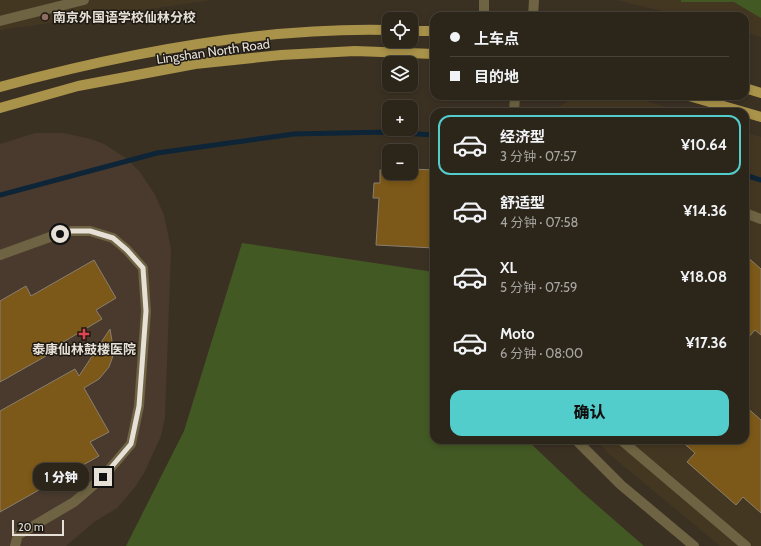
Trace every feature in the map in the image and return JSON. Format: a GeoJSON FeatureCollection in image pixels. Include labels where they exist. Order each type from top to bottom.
{"type":"FeatureCollection","features":[{"type":"Feature","properties":{"kind":"main road","name":"Lingshan North Road"},"geometry":{"type":"LineString","coordinates":[[0,87],[71,68],[183,46],[269,36],[355,29],[382,30]]}},
{"type":"Feature","properties":{"kind":"main road"},"geometry":{"type":"LineString","coordinates":[[418,31],[430,31]]}},
{"type":"Feature","properties":{"kind":"main road","name":"Lingshan North Road"},"geometry":{"type":"LineString","coordinates":[[0,108],[78,86],[195,64],[280,55],[355,51],[430,54]]}},
{"type":"Feature","properties":{"kind":"main road"},"geometry":{"type":"LineString","coordinates":[[749,90],[761,94]]}},
{"type":"Feature","properties":{"kind":"main road"},"geometry":{"type":"LineString","coordinates":[[703,100],[730,108]]}},
{"type":"Feature","properties":{"kind":"main road"},"geometry":{"type":"LineString","coordinates":[[749,114],[761,117]]}},
{"type":"Feature","properties":{"kind":"street"},"geometry":{"type":"LineString","coordinates":[[0,21],[84,0]]}},
{"type":"Feature","properties":{"kind":"street"},"geometry":{"type":"LineString","coordinates":[[484,0],[484,12]]}},
{"type":"Feature","properties":{"kind":"street"},"geometry":{"type":"LineString","coordinates":[[533,12],[534,0]]}},
{"type":"Feature","properties":{"kind":"street"},"geometry":{"type":"LineString","coordinates":[[749,214],[761,218]]}},
{"type":"Feature","properties":{"kind":"street"},"geometry":{"type":"LineString","coordinates":[[0,255],[71,231],[90,231],[113,238],[127,250],[143,268],[146,311],[139,406],[131,444],[103,477],[74,502],[18,535],[15,546]]}},
{"type":"Feature","properties":{"kind":"street"},"geometry":{"type":"LineString","coordinates":[[580,444],[621,486],[694,546]]}},
{"type":"Feature","properties":{"kind":"street"},"geometry":{"type":"LineString","coordinates":[[626,444],[746,546]]}},
{"type":"Feature","properties":{"kind":"shaded area","name":"南京外国语学校仙林分校"},"geometry":{"type":"Polygon","coordinates":[[[0,0],[212,0],[0,30],[0,0]]]}},
{"type":"Feature","properties":{"kind":"shaded area"},"geometry":{"type":"Polygon","coordinates":[[[616,0],[761,0],[761,37],[749,33],[749,12],[666,12],[616,0]]]}},
{"type":"Feature","properties":{"kind":"shaded area"},"geometry":{"type":"Polygon","coordinates":[[[569,100],[642,100],[670,108],[557,108],[569,100]]]}},
{"type":"Feature","properties":{"kind":"shaded area","name":"泰康仙林鼓楼医院"},"geometry":{"type":"Polygon","coordinates":[[[35,133],[63,133],[91,139],[104,144],[127,159],[140,172],[155,195],[164,215],[171,249],[165,418],[161,436],[144,473],[135,487],[117,508],[94,522],[66,546],[0,546],[0,144],[35,133]]]}},
{"type":"Feature","properties":{"kind":"shaded area"},"geometry":{"type":"Polygon","coordinates":[[[749,133],[761,137],[761,546],[720,546],[607,452],[600,444],[749,444],[749,133]]]}},
{"type":"Feature","properties":{"kind":"green space"},"geometry":{"type":"Polygon","coordinates":[[[681,0],[761,0],[761,18],[734,2],[681,2],[681,0]]]}},
{"type":"Feature","properties":{"kind":"green space"},"geometry":{"type":"Polygon","coordinates":[[[242,243],[430,271],[430,444],[531,444],[583,493],[644,546],[126,546],[184,431],[242,243]]]}},
{"type":"Feature","properties":{"kind":"building"},"geometry":{"type":"Polygon","coordinates":[[[418,169],[430,170],[430,248],[376,245],[379,198],[373,198],[374,183],[380,183],[380,170],[382,170],[382,180],[418,180],[418,169]]]}},
{"type":"Feature","properties":{"kind":"building"},"geometry":{"type":"Polygon","coordinates":[[[749,258],[761,269],[761,335],[755,330],[749,337],[749,258]]]}},
{"type":"Feature","properties":{"kind":"building"},"geometry":{"type":"Polygon","coordinates":[[[94,260],[116,298],[96,310],[102,319],[60,344],[62,347],[0,382],[0,301],[26,286],[31,296],[94,260]]]}},
{"type":"Feature","properties":{"kind":"building"},"geometry":{"type":"Polygon","coordinates":[[[110,329],[114,353],[109,367],[99,379],[84,388],[109,432],[90,442],[99,456],[0,512],[0,411],[75,369],[79,376],[110,329]]]}},
{"type":"Feature","properties":{"kind":"building"},"geometry":{"type":"Polygon","coordinates":[[[749,410],[761,420],[761,513],[743,497],[736,505],[687,462],[695,453],[685,444],[749,444],[749,410]]]}},
{"type":"Feature","properties":{"kind":"waterway"},"geometry":{"type":"LineString","coordinates":[[0,195],[157,153],[294,134],[388,132],[430,135]]}},
{"type":"Feature","properties":{"kind":"waterway"},"geometry":{"type":"LineString","coordinates":[[749,176],[761,180]]}},
{"type":"Feature","properties":{"kind":"place","name":"南京外国语学校仙林分校"},"geometry":{"type":"Point","coordinates":[45,17]}},
{"type":"Feature","properties":{"kind":"place","name":"泰康仙林鼓楼医院"},"geometry":{"type":"Point","coordinates":[84,334]}},
{"type":"Feature","properties":{"kind":"route"},"geometry":{"type":"LineString","coordinates":[[60,234],[71,231],[90,231],[113,238],[127,250],[143,268],[146,311],[139,406],[131,444],[103,477]]}}]}
